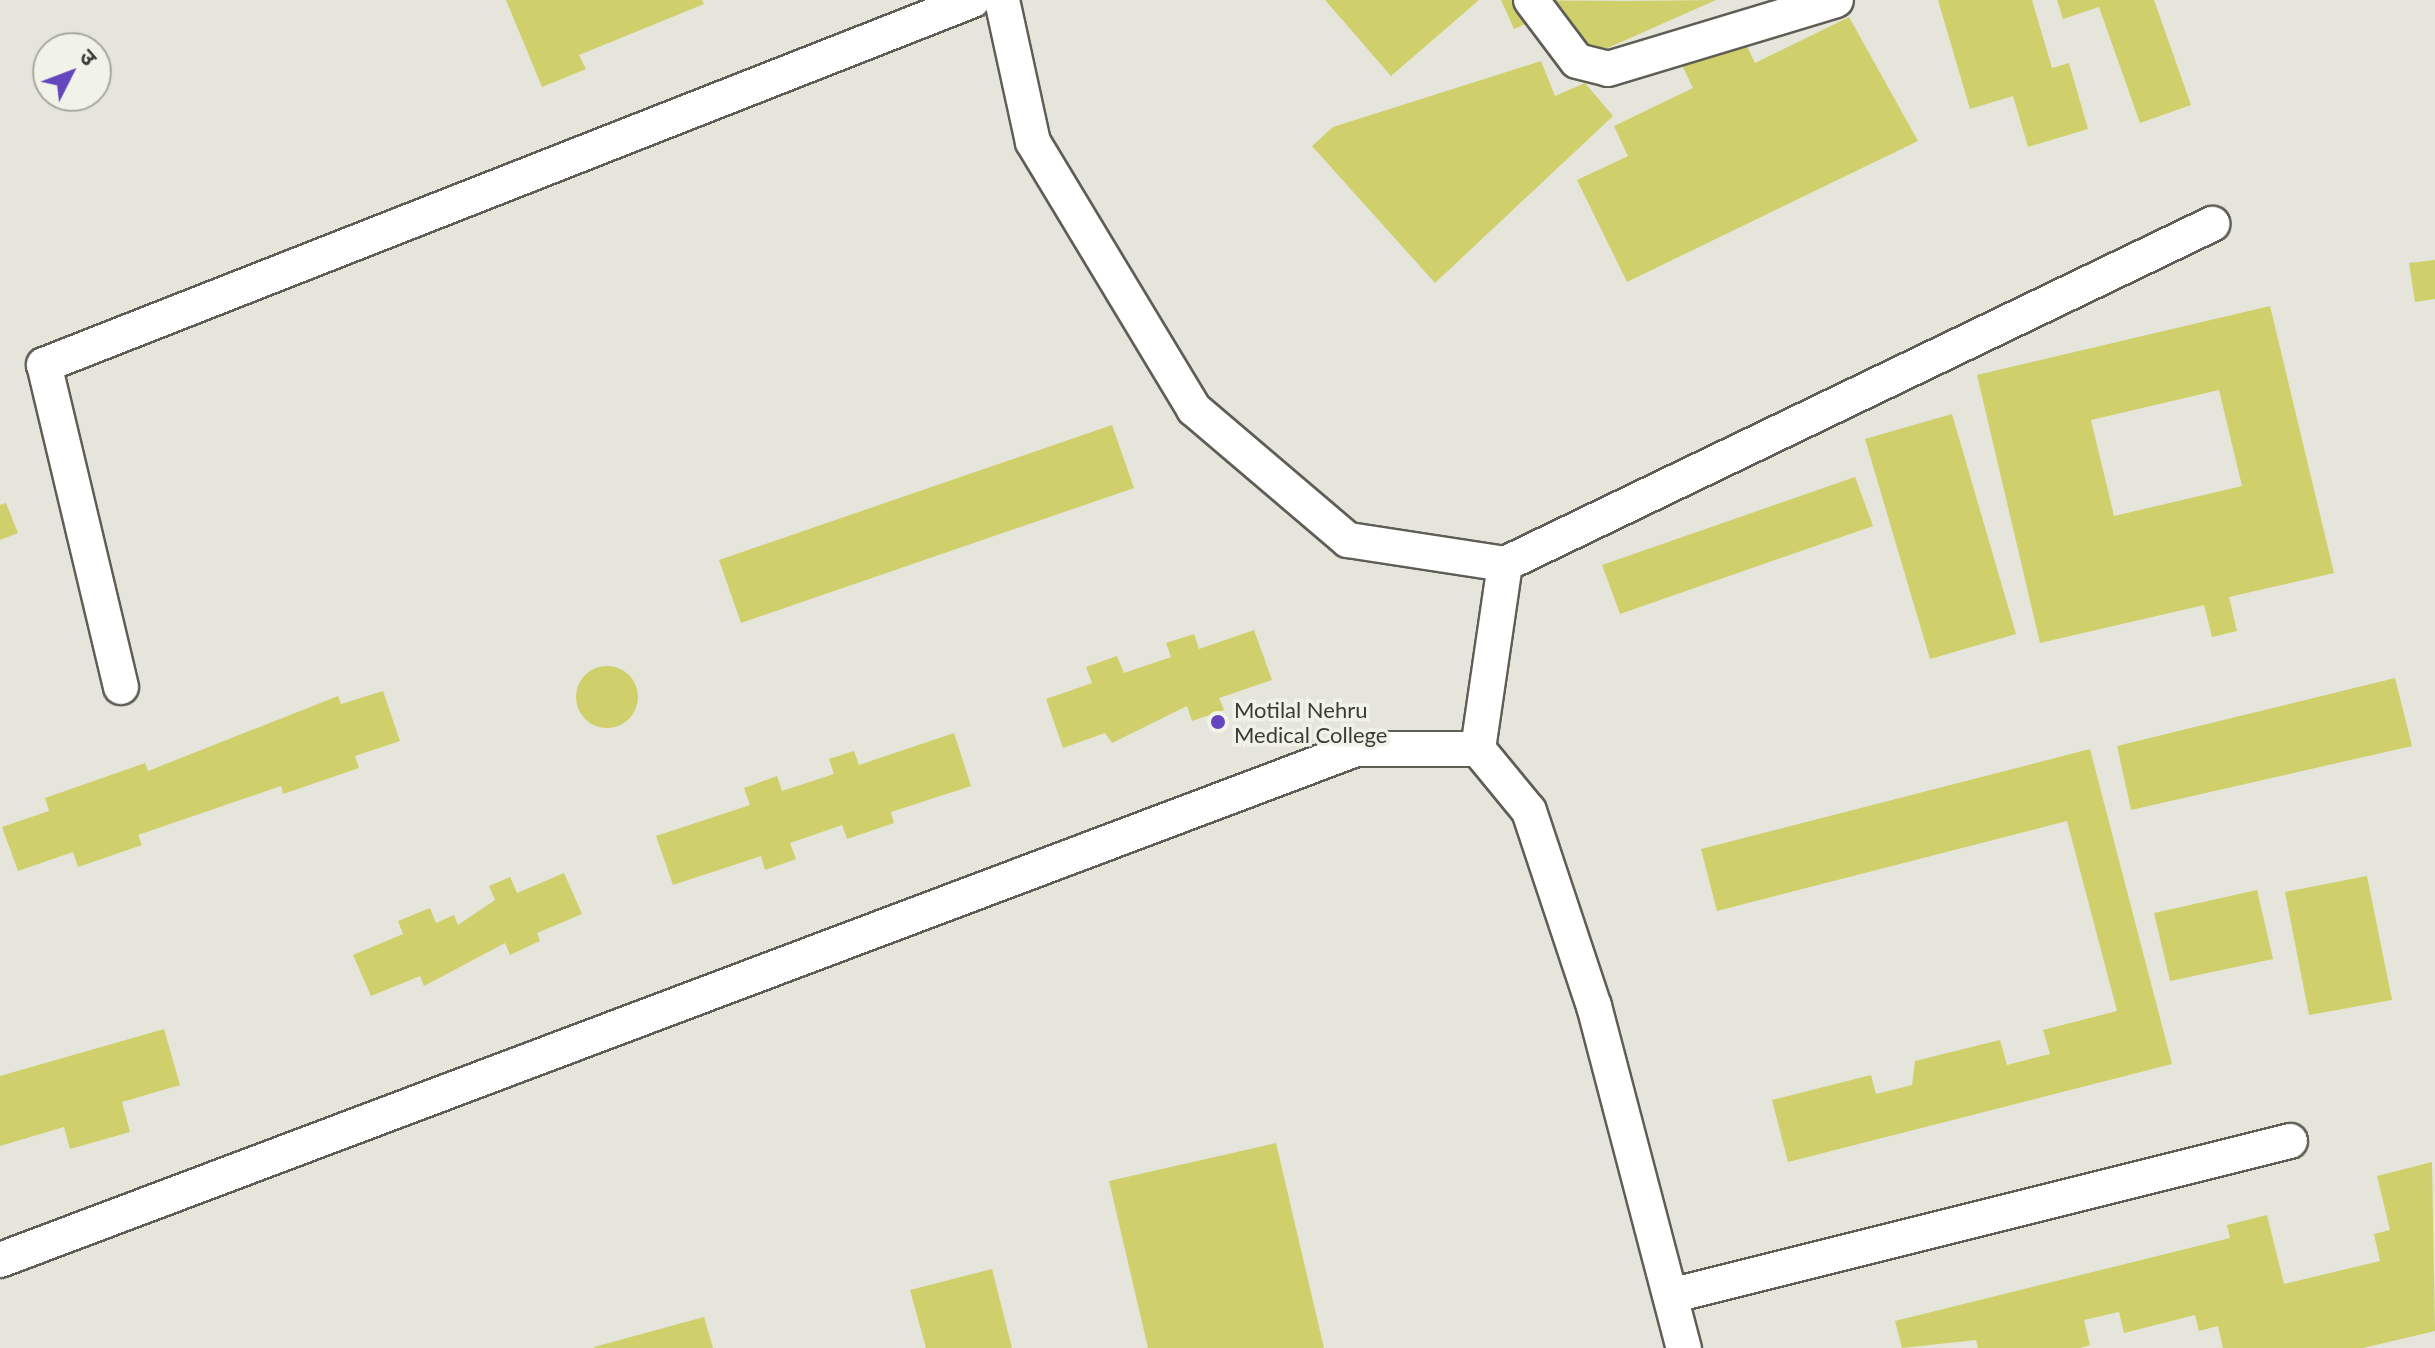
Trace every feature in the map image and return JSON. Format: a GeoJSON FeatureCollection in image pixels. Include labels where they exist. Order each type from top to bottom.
{"type":"FeatureCollection","features":[{"type":"Feature","properties":{"kind":"street"},"geometry":{"type":"LineString","coordinates":[[121,687],[44,365],[973,0]]}},
{"type":"Feature","properties":{"kind":"street"},"geometry":{"type":"LineString","coordinates":[[1002,0],[1033,142],[1194,409],[1348,540],[1505,564],[2212,224]]}},
{"type":"Feature","properties":{"kind":"street"},"geometry":{"type":"LineString","coordinates":[[1531,0],[1577,61],[1608,69],[1836,0]]}},
{"type":"Feature","properties":{"kind":"street"},"geometry":{"type":"LineString","coordinates":[[1505,564],[1478,749],[1529,811],[1594,1006],[1674,1295],[1684,1348]]}},
{"type":"Feature","properties":{"kind":"street"},"geometry":{"type":"LineString","coordinates":[[0,1260],[1356,749],[1478,749]]}},
{"type":"Feature","properties":{"kind":"street"},"geometry":{"type":"LineString","coordinates":[[1674,1295],[2290,1141]]}},
{"type":"Feature","properties":{"kind":"building"},"geometry":{"type":"Polygon","coordinates":[[[506,0],[702,0],[704,4],[579,55],[586,69],[542,87],[506,0]]]}},
{"type":"Feature","properties":{"kind":"building"},"geometry":{"type":"Polygon","coordinates":[[[1325,0],[1479,0],[1391,76],[1325,0]]]}},
{"type":"Feature","properties":{"kind":"building"},"geometry":{"type":"Polygon","coordinates":[[[1501,0],[1716,0],[1585,58],[1562,8],[1514,29],[1501,0]]]}},
{"type":"Feature","properties":{"kind":"building"},"geometry":{"type":"Polygon","coordinates":[[[1938,0],[2032,0],[2052,68],[2069,63],[2088,129],[2028,147],[2013,96],[1970,109],[1938,0]]]}},
{"type":"Feature","properties":{"kind":"building"},"geometry":{"type":"Polygon","coordinates":[[[2057,0],[2154,0],[2191,105],[2140,123],[2099,7],[2063,19],[2057,0]]]}},
{"type":"Feature","properties":{"kind":"building"},"geometry":{"type":"Polygon","coordinates":[[[1849,17],[1918,141],[1627,282],[1577,180],[1628,156],[1614,126],[1693,88],[1676,53],[1736,24],[1755,63],[1849,17]]]}},
{"type":"Feature","properties":{"kind":"building"},"geometry":{"type":"Polygon","coordinates":[[[1541,61],[1555,96],[1585,83],[1613,116],[1435,283],[1312,146],[1333,127],[1541,61]]]}},
{"type":"Feature","properties":{"kind":"building"},"geometry":{"type":"Polygon","coordinates":[[[2435,260],[2435,299],[2415,302],[2409,263],[2435,260]]]}},
{"type":"Feature","properties":{"kind":"building"},"geometry":{"type":"Polygon","coordinates":[[[2270,306],[2334,573],[2229,597],[2237,631],[2212,637],[2204,605],[2040,643],[1977,375],[2270,306]],[[2219,390],[2091,420],[2114,516],[2242,486],[2219,390]]]}},
{"type":"Feature","properties":{"kind":"building"},"geometry":{"type":"Polygon","coordinates":[[[1952,414],[2016,634],[1930,659],[1865,439],[1952,414]]]}},
{"type":"Feature","properties":{"kind":"building"},"geometry":{"type":"Polygon","coordinates":[[[1112,425],[1134,488],[741,623],[719,560],[1112,425]]]}},
{"type":"Feature","properties":{"kind":"building"},"geometry":{"type":"Polygon","coordinates":[[[1855,477],[1873,526],[1620,614],[1602,565],[1855,477]]]}},
{"type":"Feature","properties":{"kind":"building"},"geometry":{"type":"Polygon","coordinates":[[[6,503],[18,533],[0,540],[0,505],[6,503]]]}},
{"type":"Feature","properties":{"kind":"building"},"geometry":{"type":"Polygon","coordinates":[[[1254,630],[1272,680],[1219,698],[1224,710],[1192,721],[1187,706],[1112,743],[1105,733],[1063,748],[1046,699],[1092,683],[1086,667],[1117,656],[1124,673],[1171,657],[1166,643],[1194,634],[1199,649],[1254,630]]]}},
{"type":"Feature","properties":{"kind":"building"},"geometry":{"type":"Polygon","coordinates":[[[607,666],[619,668],[629,675],[636,685],[636,709],[629,719],[619,726],[607,728],[595,726],[585,719],[578,709],[576,697],[578,685],[585,675],[595,668],[607,666]]]}},
{"type":"Feature","properties":{"kind":"building"},"geometry":{"type":"Polygon","coordinates":[[[2395,678],[2412,746],[2131,810],[2117,746],[2395,678]]]}},
{"type":"Feature","properties":{"kind":"building"},"geometry":{"type":"Polygon","coordinates":[[[383,691],[400,741],[355,756],[359,768],[283,794],[281,786],[138,835],[142,845],[78,867],[73,852],[18,871],[2,827],[49,811],[45,798],[145,763],[148,771],[338,696],[341,704],[383,691]]]}},
{"type":"Feature","properties":{"kind":"building"},"geometry":{"type":"Polygon","coordinates":[[[954,733],[971,786],[891,812],[894,823],[847,839],[842,825],[790,843],[796,859],[765,870],[761,856],[673,885],[656,836],[750,805],[744,788],[777,776],[782,791],[834,774],[829,759],[854,751],[859,765],[954,733]]]}},
{"type":"Feature","properties":{"kind":"building"},"geometry":{"type":"Polygon","coordinates":[[[2090,749],[2172,1064],[1788,1162],[1772,1100],[1871,1075],[1876,1094],[1912,1085],[1915,1061],[2000,1040],[2007,1065],[2050,1054],[2043,1030],[2117,1011],[2067,821],[1717,911],[1701,849],[2090,749]]]}},
{"type":"Feature","properties":{"kind":"building"},"geometry":{"type":"Polygon","coordinates":[[[564,873],[582,914],[537,933],[540,941],[510,955],[505,943],[424,986],[420,976],[371,996],[353,955],[403,934],[398,921],[430,908],[436,923],[454,915],[458,925],[495,900],[489,886],[510,877],[517,893],[564,873]]]}},
{"type":"Feature","properties":{"kind":"building"},"geometry":{"type":"Polygon","coordinates":[[[2367,876],[2392,1000],[2309,1015],[2285,892],[2367,876]]]}},
{"type":"Feature","properties":{"kind":"building"},"geometry":{"type":"Polygon","coordinates":[[[2257,890],[2273,959],[2170,981],[2154,913],[2257,890]]]}},
{"type":"Feature","properties":{"kind":"building"},"geometry":{"type":"Polygon","coordinates":[[[164,1029],[180,1085],[122,1102],[130,1132],[70,1149],[64,1127],[0,1146],[0,1076],[164,1029]]]}},
{"type":"Feature","properties":{"kind":"building"},"geometry":{"type":"Polygon","coordinates":[[[1276,1143],[1324,1348],[1148,1348],[1109,1181],[1276,1143]]]}},
{"type":"Feature","properties":{"kind":"building"},"geometry":{"type":"Polygon","coordinates":[[[2432,1162],[2435,1331],[2363,1348],[2223,1348],[2218,1326],[2199,1331],[2195,1315],[2124,1333],[2119,1312],[2084,1320],[2090,1345],[2080,1348],[1978,1348],[1976,1340],[1902,1348],[1895,1321],[2230,1238],[2227,1225],[2267,1215],[2284,1284],[2380,1261],[2374,1234],[2390,1230],[2377,1176],[2432,1162]]]}},
{"type":"Feature","properties":{"kind":"building"},"geometry":{"type":"Polygon","coordinates":[[[992,1269],[1012,1348],[926,1348],[910,1290],[992,1269]]]}},
{"type":"Feature","properties":{"kind":"building"},"geometry":{"type":"Polygon","coordinates":[[[704,1317],[713,1348],[594,1348],[594,1347],[704,1317]]]}},
{"type":"Feature","properties":{"kind":"place","name":"Motilal Nehru Medical College"},"geometry":{"type":"Point","coordinates":[1218,722]}}]}
